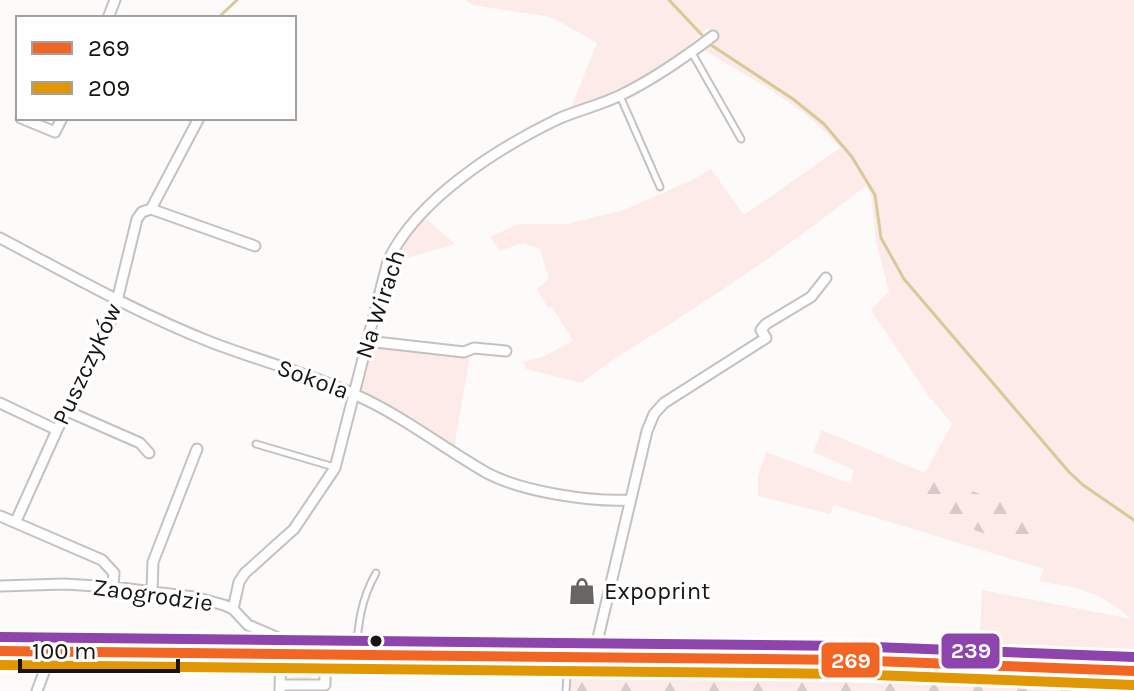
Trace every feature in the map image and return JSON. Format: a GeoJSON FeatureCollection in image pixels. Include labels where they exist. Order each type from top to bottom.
{"type":"FeatureCollection","features":[{"type":"Feature","properties":{"kind":"street","name":"Na Wirach"},"geometry":{"type":"LineString","coordinates":[[233,609],[237,588],[245,573],[294,529],[335,468],[388,261],[395,246],[469,170],[559,119],[620,96],[672,66],[713,36]]}},
{"type":"Feature","properties":{"kind":"street"},"geometry":{"type":"LineString","coordinates":[[25,120],[55,132],[61,120]]}},
{"type":"Feature","properties":{"kind":"street","name":"Puszczyków"},"geometry":{"type":"LineString","coordinates":[[16,521],[118,301],[137,219],[142,212],[151,209],[198,120]]}},
{"type":"Feature","properties":{"kind":"street"},"geometry":{"type":"LineString","coordinates":[[151,209],[255,246]]}},
{"type":"Feature","properties":{"kind":"street","name":"Sokola"},"geometry":{"type":"LineString","coordinates":[[0,238],[118,301],[213,343],[353,393],[387,410],[497,477],[566,496],[601,501],[630,500]]}},
{"type":"Feature","properties":{"kind":"street"},"geometry":{"type":"LineString","coordinates":[[593,659],[647,431],[654,414],[664,403],[766,338],[761,330],[766,324],[811,297],[826,278]]}},
{"type":"Feature","properties":{"kind":"street"},"geometry":{"type":"LineString","coordinates":[[367,341],[464,352],[474,348],[506,351]]}},
{"type":"Feature","properties":{"kind":"street"},"geometry":{"type":"LineString","coordinates":[[0,403],[57,430]]}},
{"type":"Feature","properties":{"kind":"street"},"geometry":{"type":"LineString","coordinates":[[67,411],[140,443],[149,453]]}},
{"type":"Feature","properties":{"kind":"street"},"geometry":{"type":"LineString","coordinates":[[152,591],[153,562],[197,449]]}},
{"type":"Feature","properties":{"kind":"street"},"geometry":{"type":"LineString","coordinates":[[0,516],[102,560],[114,573],[113,587]]}},
{"type":"Feature","properties":{"kind":"street","name":"Zaogrodzie"},"geometry":{"type":"LineString","coordinates":[[0,586],[64,584],[113,587],[212,601],[233,609],[248,625],[276,637],[281,654]]}},
{"type":"Feature","properties":{"kind":"street"},"geometry":{"type":"LineString","coordinates":[[0,651],[848,660],[1134,671]]}},
{"type":"Feature","properties":{"kind":"street"},"geometry":{"type":"LineString","coordinates":[[37,691],[47,664],[47,652]]}},
{"type":"Feature","properties":{"kind":"street"},"geometry":{"type":"LineString","coordinates":[[281,654],[280,688],[325,688],[325,655]]}},
{"type":"Feature","properties":{"kind":"lane"},"geometry":{"type":"LineString","coordinates":[[691,52],[741,139]]}},
{"type":"Feature","properties":{"kind":"lane"},"geometry":{"type":"LineString","coordinates":[[620,96],[660,187]]}},
{"type":"Feature","properties":{"kind":"lane"},"geometry":{"type":"LineString","coordinates":[[256,444],[335,468]]}},
{"type":"Feature","properties":{"kind":"lane"},"geometry":{"type":"LineString","coordinates":[[356,655],[359,616],[365,591],[376,573]]}},
{"type":"Feature","properties":{"kind":"lane"},"geometry":{"type":"LineString","coordinates":[[566,691],[568,658]]}},
{"type":"Feature","properties":{"kind":"lane"},"geometry":{"type":"LineString","coordinates":[[1071,667],[1093,678],[1134,690]]}},
{"type":"Feature","properties":{"kind":"green space"},"geometry":{"type":"Polygon","coordinates":[[[465,0],[1134,0],[1134,662],[1071,659],[1054,654],[1034,657],[979,652],[982,590],[1131,619],[1109,602],[1088,592],[1039,581],[1044,569],[834,505],[830,514],[758,496],[758,476],[766,452],[851,484],[854,470],[813,452],[822,430],[925,473],[952,424],[928,395],[871,310],[889,291],[876,241],[871,194],[866,186],[757,266],[582,383],[526,369],[523,362],[542,357],[573,341],[537,289],[549,278],[540,249],[523,243],[500,251],[490,237],[518,224],[567,224],[624,210],[711,169],[744,215],[840,148],[794,106],[705,51],[713,42],[708,27],[670,64],[626,88],[571,108],[597,43],[551,17],[473,5],[465,0]],[[926,474],[916,509],[1024,548],[1018,509],[926,474]]]}},
{"type":"Feature","properties":{"kind":"green space"},"geometry":{"type":"Polygon","coordinates":[[[424,217],[455,244],[392,262],[398,248],[424,217]]]}},
{"type":"Feature","properties":{"kind":"green space"},"geometry":{"type":"Polygon","coordinates":[[[378,345],[470,356],[454,448],[359,391],[369,351],[378,345]]]}},
{"type":"Feature","properties":{"kind":"green space"},"geometry":{"type":"Polygon","coordinates":[[[926,474],[1018,508],[1033,524],[1024,548],[916,509],[926,474]]]}},
{"type":"Feature","properties":{"kind":"green space"},"geometry":{"type":"Polygon","coordinates":[[[296,661],[313,663],[317,669],[316,675],[308,680],[292,678],[289,668],[296,661]]]}},
{"type":"Feature","properties":{"kind":"green space"},"geometry":{"type":"Polygon","coordinates":[[[839,667],[1026,674],[1095,683],[1120,691],[570,691],[572,671],[839,667]]]}},
{"type":"Feature","properties":{"kind":"waterway"},"geometry":{"type":"LineString","coordinates":[[220,16],[237,0]]}},
{"type":"Feature","properties":{"kind":"waterway"},"geometry":{"type":"LineString","coordinates":[[669,0],[702,35]]}},
{"type":"Feature","properties":{"kind":"waterway"},"geometry":{"type":"LineString","coordinates":[[711,45],[793,99],[824,124],[852,157],[875,195],[881,238],[904,279],[1069,472],[1134,520]]}},
{"type":"Feature","properties":{"kind":"transit line","name":"239"},"geometry":{"type":"LineString","coordinates":[[0,637],[848,646],[1134,657]]}},
{"type":"Feature","properties":{"kind":"transit line","name":"269"},"geometry":{"type":"LineString","coordinates":[[0,651],[848,660],[1134,671]]}},
{"type":"Feature","properties":{"kind":"transit line","name":"209"},"geometry":{"type":"LineString","coordinates":[[0,665],[848,674],[1133,685]]}},
{"type":"Feature","properties":{"kind":"place","name":"Expoprint"},"geometry":{"type":"Point","coordinates":[582,591]}}]}
